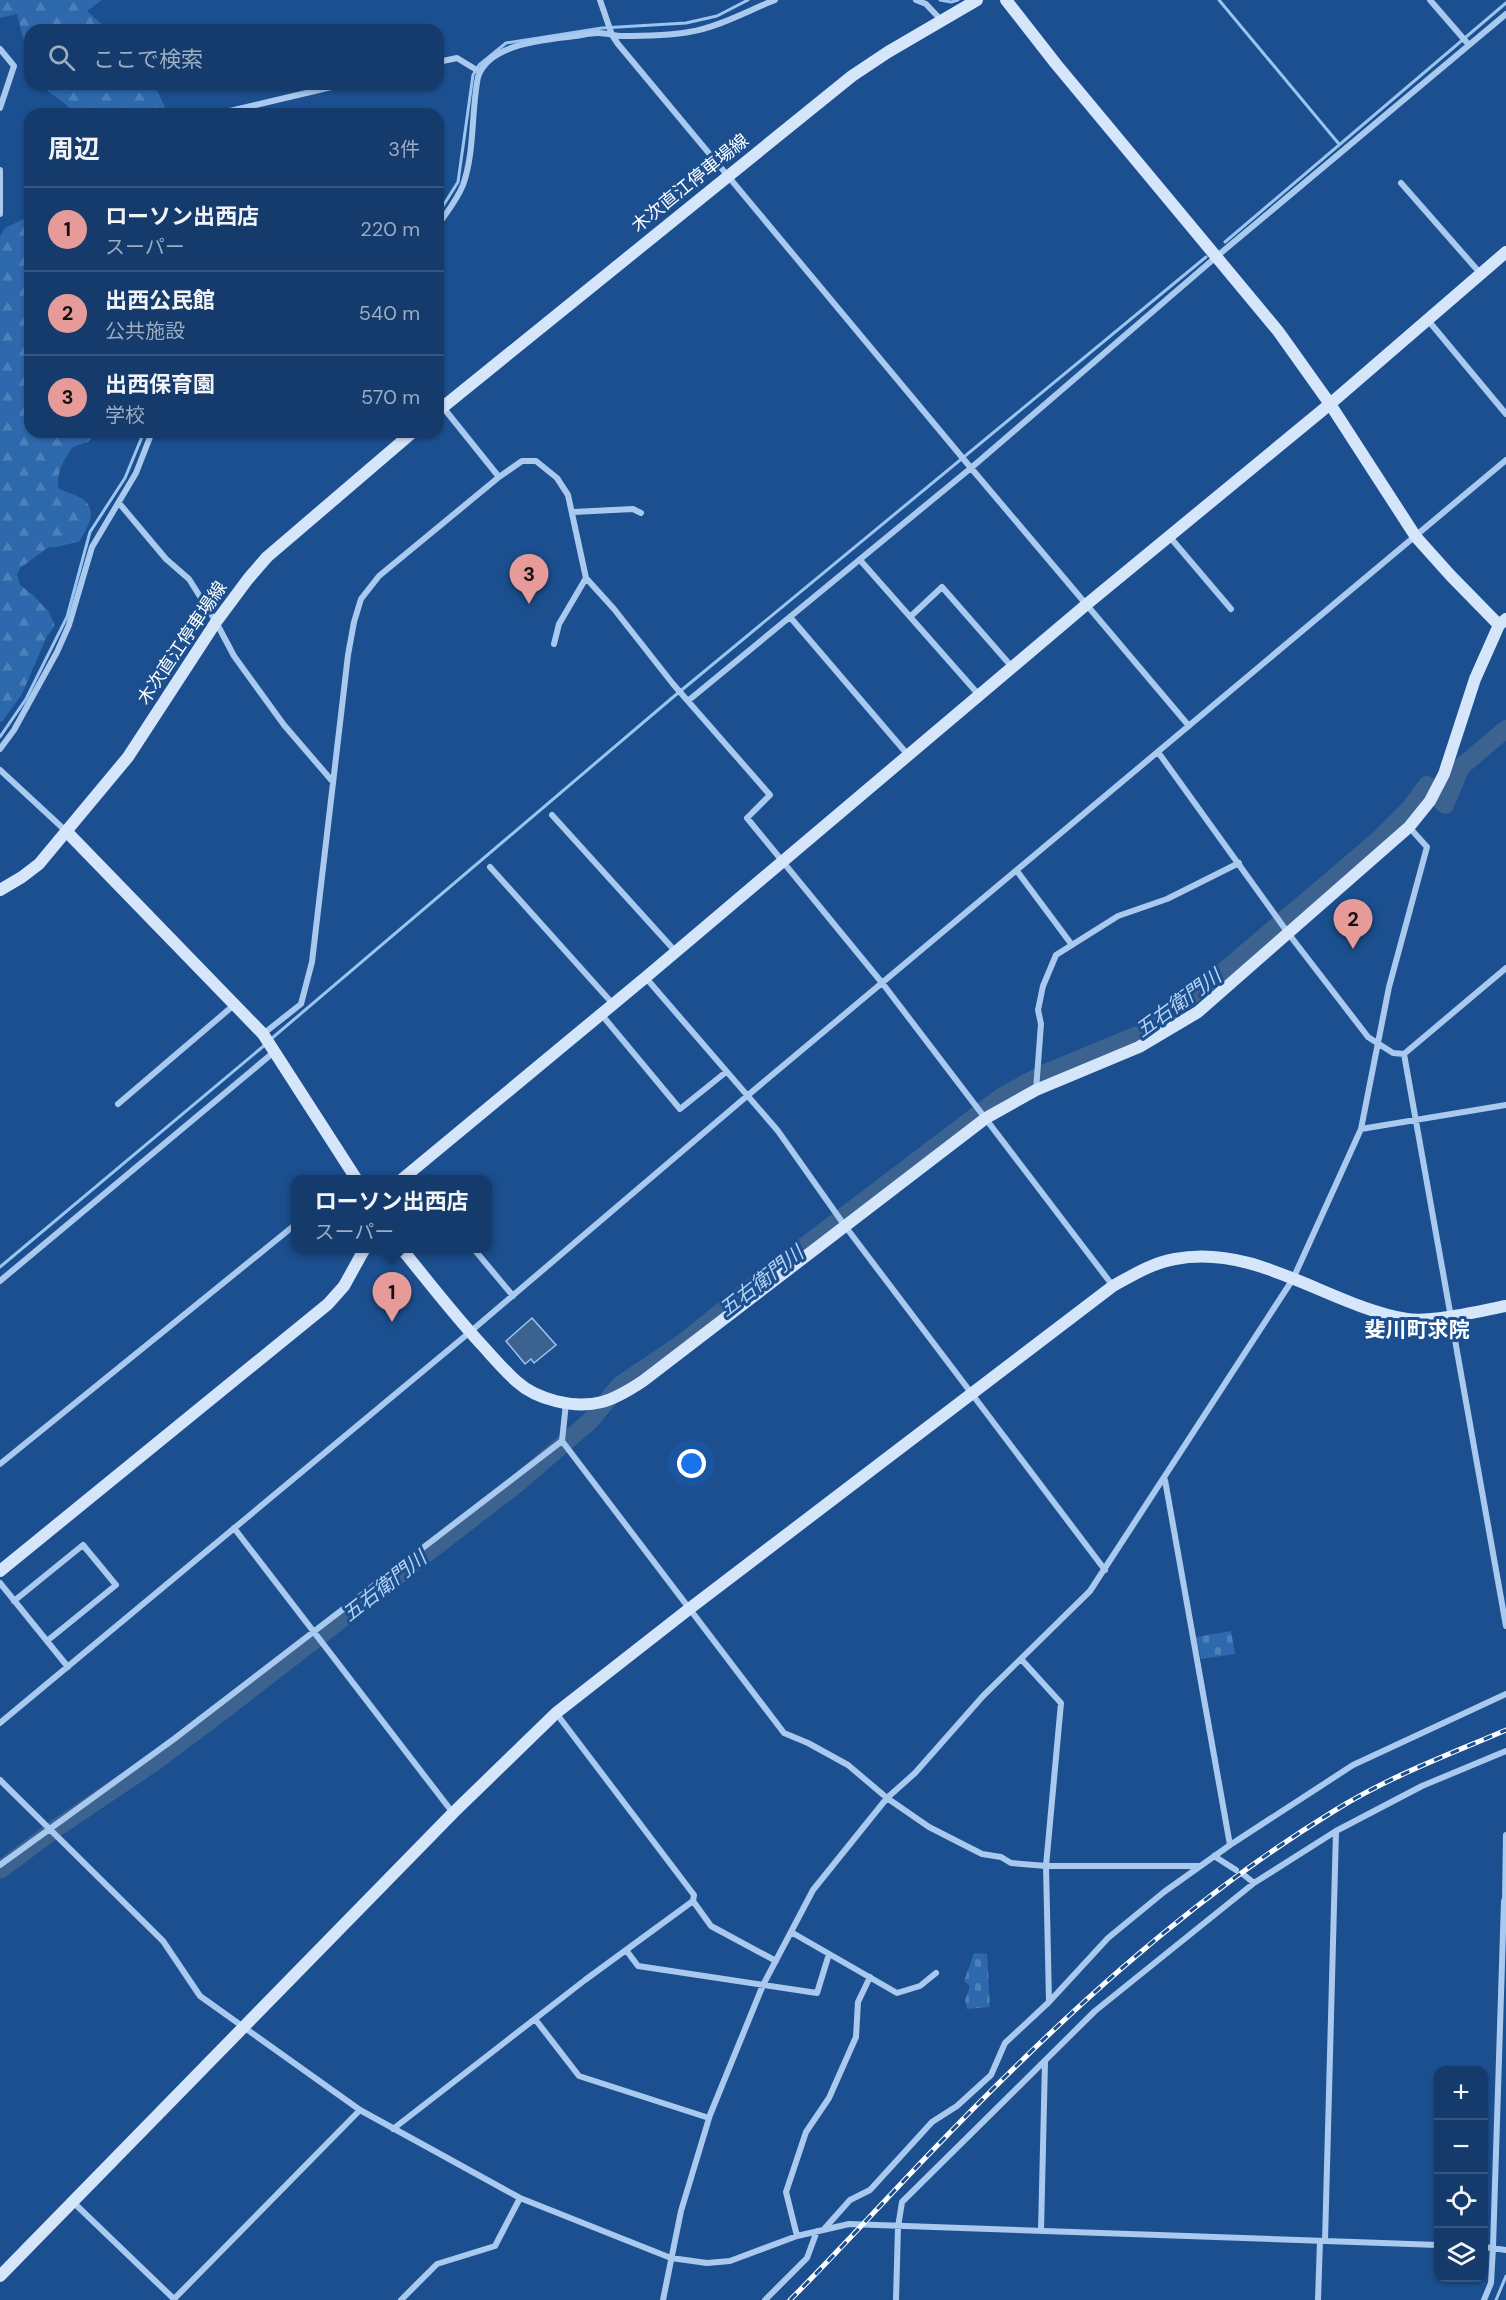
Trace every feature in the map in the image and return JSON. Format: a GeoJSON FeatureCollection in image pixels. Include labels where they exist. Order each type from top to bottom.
{"type":"FeatureCollection","features":[{"type":"Feature","properties":{"kind":"street"},"geometry":{"type":"LineString","coordinates":[[600,0],[612,35],[970,468],[1189,726]]}},
{"type":"Feature","properties":{"kind":"street"},"geometry":{"type":"LineString","coordinates":[[444,216],[459,194],[467,169],[480,72],[487,63],[503,52],[525,43],[594,33],[612,35],[692,32],[728,21],[775,0]]}},
{"type":"Feature","properties":{"kind":"street"},"geometry":{"type":"LineString","coordinates":[[916,0],[926,4],[942,21]]}},
{"type":"Feature","properties":{"kind":"street","name":"木次直江停車場線"},"geometry":{"type":"LineString","coordinates":[[444,403],[852,76],[888,52],[977,0]]}},
{"type":"Feature","properties":{"kind":"street"},"geometry":{"type":"LineString","coordinates":[[405,1253],[470,1332],[517,1382],[540,1396],[566,1403],[603,1402],[626,1392],[644,1381],[986,1118],[1036,1090],[1139,1047],[1198,1012],[1409,827],[1430,801],[1444,774],[1475,679],[1502,622],[1416,537],[1330,404],[1278,331],[1056,64],[1006,0]]}},
{"type":"Feature","properties":{"kind":"street"},"geometry":{"type":"LineString","coordinates":[[1430,0],[1469,45]]}},
{"type":"Feature","properties":{"kind":"street"},"geometry":{"type":"LineString","coordinates":[[689,700],[970,468],[1216,257],[1506,14]]}},
{"type":"Feature","properties":{"kind":"street"},"geometry":{"type":"LineString","coordinates":[[0,49],[14,66],[0,108]]}},
{"type":"Feature","properties":{"kind":"street"},"geometry":{"type":"LineString","coordinates":[[444,61],[457,58],[480,72]]}},
{"type":"Feature","properties":{"kind":"street"},"geometry":{"type":"LineString","coordinates":[[243,108],[319,90]]}},
{"type":"Feature","properties":{"kind":"street"},"geometry":{"type":"LineString","coordinates":[[0,170],[0,214]]}},
{"type":"Feature","properties":{"kind":"street"},"geometry":{"type":"LineString","coordinates":[[1401,183],[1480,273]]}},
{"type":"Feature","properties":{"kind":"street"},"geometry":{"type":"LineString","coordinates":[[406,1175],[613,1005],[1087,604],[1330,404],[1506,252]]}},
{"type":"Feature","properties":{"kind":"street"},"geometry":{"type":"LineString","coordinates":[[1426,319],[1506,414]]}},
{"type":"Feature","properties":{"kind":"street"},"geometry":{"type":"LineString","coordinates":[[444,411],[499,477]]}},
{"type":"Feature","properties":{"kind":"street"},"geometry":{"type":"LineString","coordinates":[[0,749],[14,730],[57,652],[69,625],[92,547],[136,473],[150,438]]}},
{"type":"Feature","properties":{"kind":"street","name":"木次直江停車場線"},"geometry":{"type":"LineString","coordinates":[[0,890],[22,878],[39,864],[128,758],[216,622],[267,556],[406,438]]}},
{"type":"Feature","properties":{"kind":"street"},"geometry":{"type":"LineString","coordinates":[[0,1723],[513,1296],[747,1096],[1506,460]]}},
{"type":"Feature","properties":{"kind":"street"},"geometry":{"type":"LineString","coordinates":[[262,1034],[301,1004],[312,962],[348,655],[361,599],[379,576],[499,477],[522,461],[536,461],[557,478],[568,495],[586,578],[770,795],[747,818],[883,984],[1113,1286]]}},
{"type":"Feature","properties":{"kind":"street"},"geometry":{"type":"LineString","coordinates":[[120,503],[166,559],[189,579],[234,656],[284,725],[333,782]]}},
{"type":"Feature","properties":{"kind":"street"},"geometry":{"type":"LineString","coordinates":[[573,512],[633,509],[641,513]]}},
{"type":"Feature","properties":{"kind":"street"},"geometry":{"type":"LineString","coordinates":[[1169,537],[1231,609]]}},
{"type":"Feature","properties":{"kind":"street"},"geometry":{"type":"LineString","coordinates":[[860,560],[979,695]]}},
{"type":"Feature","properties":{"kind":"street"},"geometry":{"type":"LineString","coordinates":[[554,644],[559,624],[586,578]]}},
{"type":"Feature","properties":{"kind":"street"},"geometry":{"type":"LineString","coordinates":[[910,617],[942,587],[1012,667]]}},
{"type":"Feature","properties":{"kind":"street"},"geometry":{"type":"LineString","coordinates":[[790,617],[909,755]]}},
{"type":"Feature","properties":{"kind":"street"},"geometry":{"type":"LineString","coordinates":[[1158,752],[1288,933],[1368,1037],[1378,1045],[1393,1053],[1404,1054],[1506,968]]}},
{"type":"Feature","properties":{"kind":"street"},"geometry":{"type":"LineString","coordinates":[[0,770],[68,832],[262,1034],[352,1175]]}},
{"type":"Feature","properties":{"kind":"street"},"geometry":{"type":"LineString","coordinates":[[552,815],[676,952]]}},
{"type":"Feature","properties":{"kind":"street"},"geometry":{"type":"LineString","coordinates":[[663,2300],[681,2211],[709,2118],[763,1985],[813,1890],[887,1797],[915,1773],[983,1696],[1090,1591],[1293,1279],[1361,1129],[1389,987],[1427,847],[1409,827]]}},
{"type":"Feature","properties":{"kind":"street"},"geometry":{"type":"LineString","coordinates":[[1036,1090],[1041,1024],[1038,1010],[1043,986],[1056,955],[1118,916],[1167,899],[1239,863]]}},
{"type":"Feature","properties":{"kind":"street"},"geometry":{"type":"LineString","coordinates":[[490,867],[613,1005]]}},
{"type":"Feature","properties":{"kind":"street"},"geometry":{"type":"LineString","coordinates":[[1017,871],[1072,945]]}},
{"type":"Feature","properties":{"kind":"street"},"geometry":{"type":"LineString","coordinates":[[646,977],[778,1131],[845,1226],[1105,1570]]}},
{"type":"Feature","properties":{"kind":"street"},"geometry":{"type":"LineString","coordinates":[[118,1104],[234,1005]]}},
{"type":"Feature","properties":{"kind":"street"},"geometry":{"type":"LineString","coordinates":[[601,1014],[681,1109],[726,1072]]}},
{"type":"Feature","properties":{"kind":"street"},"geometry":{"type":"LineString","coordinates":[[0,1281],[275,1052]]}},
{"type":"Feature","properties":{"kind":"street"},"geometry":{"type":"LineString","coordinates":[[1404,1054],[1506,1626]]}},
{"type":"Feature","properties":{"kind":"street"},"geometry":{"type":"LineString","coordinates":[[1361,1129],[1506,1105]]}},
{"type":"Feature","properties":{"kind":"street"},"geometry":{"type":"LineString","coordinates":[[0,1464],[291,1228]]}},
{"type":"Feature","properties":{"kind":"street"},"geometry":{"type":"LineString","coordinates":[[0,1571],[328,1304],[344,1286],[364,1253]]}},
{"type":"Feature","properties":{"kind":"street"},"geometry":{"type":"LineString","coordinates":[[477,1253],[513,1296]]}},
{"type":"Feature","properties":{"kind":"street"},"geometry":{"type":"LineString","coordinates":[[2,2269],[73,2202],[453,1813],[556,1713],[1113,1286],[1159,1263],[1176,1258],[1203,1256],[1231,1259],[1293,1279],[1382,1313],[1410,1320],[1452,1316],[1506,1306]]}},
{"type":"Feature","properties":{"kind":"street"},"geometry":{"type":"LineString","coordinates":[[566,1403],[561,1441],[784,1733],[848,1765],[929,1827],[982,1854],[1001,1857],[1011,1863],[1046,1866],[1201,1866]]}},
{"type":"Feature","properties":{"kind":"street"},"geometry":{"type":"LineString","coordinates":[[0,1865],[48,1828],[174,1739],[561,1441]]}},
{"type":"Feature","properties":{"kind":"street"},"geometry":{"type":"LineString","coordinates":[[1165,1479],[1230,1845]]}},
{"type":"Feature","properties":{"kind":"street"},"geometry":{"type":"LineString","coordinates":[[234,1528],[453,1813]]}},
{"type":"Feature","properties":{"kind":"street"},"geometry":{"type":"LineString","coordinates":[[14,1601],[83,1545],[116,1585],[47,1641]]}},
{"type":"Feature","properties":{"kind":"street"},"geometry":{"type":"LineString","coordinates":[[0,1583],[68,1667]]}},
{"type":"Feature","properties":{"kind":"street"},"geometry":{"type":"LineString","coordinates":[[1021,1659],[1061,1703],[1046,1866],[1049,2002]]}},
{"type":"Feature","properties":{"kind":"street"},"geometry":{"type":"LineString","coordinates":[[825,2229],[850,2200],[870,2190],[932,2122],[957,2106],[991,2075],[1005,2043],[1049,2002],[1108,1938],[1164,1892],[1230,1845],[1353,1765],[1506,1694]]}},
{"type":"Feature","properties":{"kind":"street"},"geometry":{"type":"LineString","coordinates":[[393,2129],[693,1901],[694,1895],[556,1713]]}},
{"type":"Feature","properties":{"kind":"street"},"geometry":{"type":"LineString","coordinates":[[896,2300],[898,2227],[902,2202],[1095,2011],[1254,1883],[1336,1831],[1422,1785],[1506,1751]]}},
{"type":"Feature","properties":{"kind":"street"},"geometry":{"type":"LineString","coordinates":[[0,1780],[163,1941],[200,1996],[242,2027],[360,2110],[520,2198],[671,2258],[707,2263],[730,2261],[797,2236],[849,2224],[1434,2245]]}},
{"type":"Feature","properties":{"kind":"street"},"geometry":{"type":"LineString","coordinates":[[1318,2300],[1336,1831]]}},
{"type":"Feature","properties":{"kind":"street"},"geometry":{"type":"LineString","coordinates":[[1484,2300],[1491,2283],[1493,2247],[1506,1835]]}},
{"type":"Feature","properties":{"kind":"street"},"geometry":{"type":"LineString","coordinates":[[1214,1857],[1236,1870]]}},
{"type":"Feature","properties":{"kind":"street"},"geometry":{"type":"LineString","coordinates":[[1244,1875],[1254,1883]]}},
{"type":"Feature","properties":{"kind":"street"},"geometry":{"type":"LineString","coordinates":[[693,1901],[711,1926],[776,1960]]}},
{"type":"Feature","properties":{"kind":"street"},"geometry":{"type":"LineString","coordinates":[[791,1932],[897,1993],[920,1986],[936,1973]]}},
{"type":"Feature","properties":{"kind":"street"},"geometry":{"type":"LineString","coordinates":[[626,1950],[638,1966],[817,1993],[829,1954]]}},
{"type":"Feature","properties":{"kind":"street"},"geometry":{"type":"LineString","coordinates":[[797,2236],[786,2192],[806,2132],[829,2098],[856,2037],[858,2002],[870,1977]]}},
{"type":"Feature","properties":{"kind":"street"},"geometry":{"type":"LineString","coordinates":[[535,2019],[579,2076],[709,2118]]}},
{"type":"Feature","properties":{"kind":"street"},"geometry":{"type":"LineString","coordinates":[[1041,2231],[1045,2062]]}},
{"type":"Feature","properties":{"kind":"street"},"geometry":{"type":"LineString","coordinates":[[73,2202],[174,2300],[360,2110]]}},
{"type":"Feature","properties":{"kind":"street"},"geometry":{"type":"LineString","coordinates":[[400,2300],[437,2264],[495,2246],[520,2198]]}},
{"type":"Feature","properties":{"kind":"street"},"geometry":{"type":"LineString","coordinates":[[765,2300],[807,2258],[817,2231]]}},
{"type":"Feature","properties":{"kind":"street"},"geometry":{"type":"LineString","coordinates":[[1488,2247],[1506,2250]]}},
{"type":"Feature","properties":{"kind":"green space"},"geometry":{"type":"Polygon","coordinates":[[[0,0],[102,0],[87,11],[101,24],[24,24],[24,42],[17,14],[0,18],[0,0]]]}},
{"type":"Feature","properties":{"kind":"green space"},"geometry":{"type":"Polygon","coordinates":[[[47,90],[157,90],[166,108],[70,108],[47,90]]]}},
{"type":"Feature","properties":{"kind":"green space"},"geometry":{"type":"Polygon","coordinates":[[[24,219],[24,438],[91,438],[88,442],[73,447],[66,457],[61,466],[58,488],[81,498],[87,503],[91,514],[79,542],[49,547],[20,568],[17,575],[20,585],[49,612],[55,626],[47,636],[22,694],[0,722],[0,236],[5,228],[24,219]]]}},
{"type":"Feature","properties":{"kind":"green space"},"geometry":{"type":"Polygon","coordinates":[[[1231,1631],[1235,1654],[1201,1659],[1196,1637],[1231,1631]]]}},
{"type":"Feature","properties":{"kind":"green space"},"geometry":{"type":"Polygon","coordinates":[[[974,1953],[987,1954],[990,2007],[967,2009],[965,2000],[970,1986],[964,1981],[974,1953]]]}},
{"type":"Feature","properties":{"kind":"shaded area"},"geometry":{"type":"Polygon","coordinates":[[[532,1318],[556,1345],[534,1363],[531,1359],[525,1364],[506,1341],[532,1318]]]}},
{"type":"Feature","properties":{"kind":"waterway"},"geometry":{"type":"LineString","coordinates":[[444,204],[458,182],[473,75],[479,65],[506,43],[602,28],[686,23],[717,16],[748,0]]}},
{"type":"Feature","properties":{"kind":"waterway"},"geometry":{"type":"LineString","coordinates":[[940,0],[951,2],[958,0]]}},
{"type":"Feature","properties":{"kind":"waterway"},"geometry":{"type":"LineString","coordinates":[[1219,0],[1339,144]]}},
{"type":"Feature","properties":{"kind":"waterway"},"geometry":{"type":"LineString","coordinates":[[1225,242],[1506,3]]}},
{"type":"Feature","properties":{"kind":"waterway"},"geometry":{"type":"LineString","coordinates":[[271,1039],[672,698],[1206,257]]}},
{"type":"Feature","properties":{"kind":"waterway"},"geometry":{"type":"LineString","coordinates":[[0,737],[26,699],[67,617],[90,532],[125,478],[142,438]]}},
{"type":"Feature","properties":{"kind":"waterway","name":"五右衛門川"},"geometry":{"type":"LineString","coordinates":[[0,1870],[216,1716],[518,1483],[590,1421],[620,1385],[681,1344],[777,1267],[1001,1097],[1045,1073],[1140,1034],[1225,970],[1377,841],[1411,807],[1427,785],[1445,805],[1461,767],[1506,729]]}},
{"type":"Feature","properties":{"kind":"waterway"},"geometry":{"type":"LineString","coordinates":[[0,1267],[266,1044]]}},
{"type":"Feature","properties":{"kind":"waterway"},"geometry":{"type":"LineString","coordinates":[[1496,2300],[1506,2276]]}},
{"type":"Feature","properties":{"kind":"railway"},"geometry":{"type":"LineString","coordinates":[[790,2300],[1024,2058],[1122,1968],[1172,1926],[1224,1885],[1334,1811],[1418,1767],[1506,1730]]}},
{"type":"Feature","properties":{"kind":"place","name":"出西保育園"},"geometry":{"type":"Point","coordinates":[529,604]}},
{"type":"Feature","properties":{"kind":"place","name":"出西公民館"},"geometry":{"type":"Point","coordinates":[1353,949]}},
{"type":"Feature","properties":{"kind":"place","name":"ローソン出西店"},"geometry":{"type":"Point","coordinates":[392,1322]}},
{"type":"Feature","properties":{"kind":"district","name":"斐川町求院"},"geometry":{"type":"Point","coordinates":[1417,1330]}}]}
